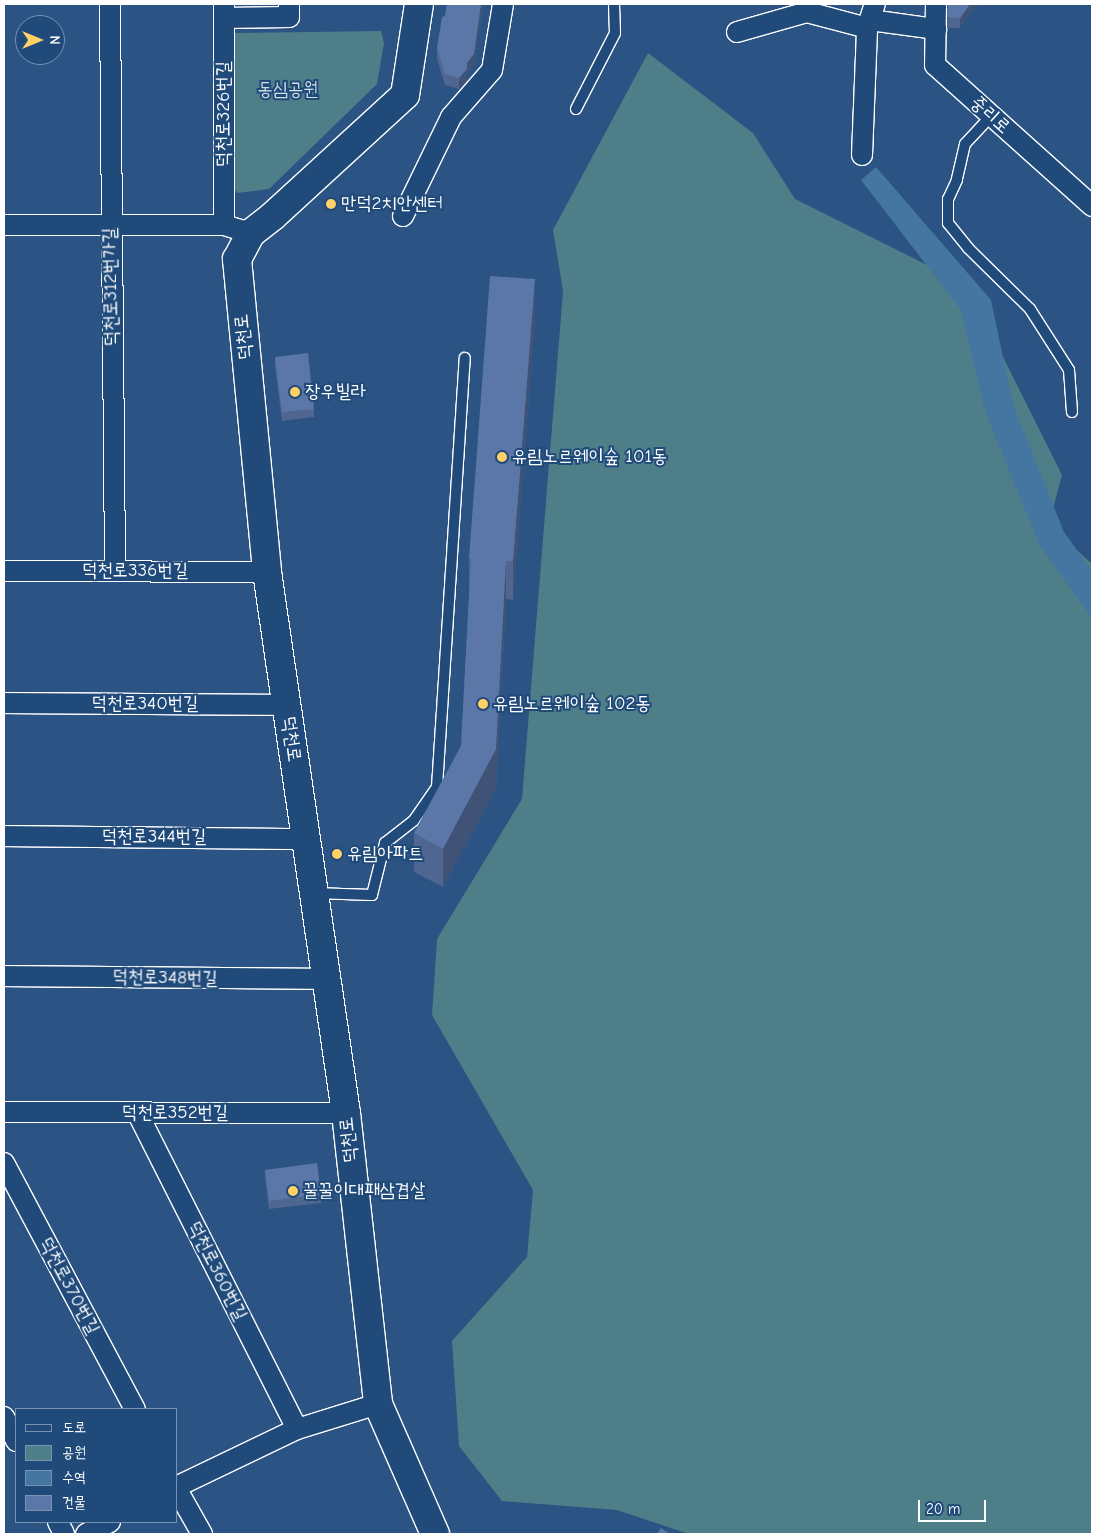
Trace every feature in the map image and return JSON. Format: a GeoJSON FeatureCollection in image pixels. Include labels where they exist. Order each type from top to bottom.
{"type":"FeatureCollection","features":[{"type":"Feature","properties":{"kind":"main road","name":"덕천로"},"geometry":{"type":"LineString","coordinates":[[419,4],[405,95],[273,216],[251,233],[237,259],[267,572],[304,839],[346,1113],[378,1404],[435,1534]]}},
{"type":"Feature","properties":{"kind":"street","name":"덕천로312번가길"},"geometry":{"type":"LineString","coordinates":[[110,4],[110,226],[115,570]]}},
{"type":"Feature","properties":{"kind":"street"},"geometry":{"type":"LineString","coordinates":[[403,216],[451,117],[492,70],[503,4]]}},
{"type":"Feature","properties":{"kind":"street","name":"중리로"},"geometry":{"type":"LineString","coordinates":[[936,4],[935,66],[1092,206]]}},
{"type":"Feature","properties":{"kind":"street"},"geometry":{"type":"LineString","coordinates":[[224,11],[289,10]]}},
{"type":"Feature","properties":{"kind":"street","name":"덕천로326번길"},"geometry":{"type":"LineString","coordinates":[[224,11],[224,225]]}},
{"type":"Feature","properties":{"kind":"street"},"geometry":{"type":"LineString","coordinates":[[738,32],[807,12],[871,17],[936,29]]}},
{"type":"Feature","properties":{"kind":"street"},"geometry":{"type":"LineString","coordinates":[[862,155],[871,17]]}},
{"type":"Feature","properties":{"kind":"street"},"geometry":{"type":"LineString","coordinates":[[4,225],[224,225],[251,233]]}},
{"type":"Feature","properties":{"kind":"street","name":"덕천로336번길"},"geometry":{"type":"LineString","coordinates":[[4,571],[267,572]]}},
{"type":"Feature","properties":{"kind":"street","name":"덕천로340번길"},"geometry":{"type":"LineString","coordinates":[[4,703],[286,705]]}},
{"type":"Feature","properties":{"kind":"street","name":"덕천로344번길"},"geometry":{"type":"LineString","coordinates":[[4,836],[304,839]]}},
{"type":"Feature","properties":{"kind":"street","name":"덕천로348번길"},"geometry":{"type":"LineString","coordinates":[[4,976],[326,979]]}},
{"type":"Feature","properties":{"kind":"street","name":"덕천로352번길"},"geometry":{"type":"LineString","coordinates":[[4,1112],[346,1113]]}},
{"type":"Feature","properties":{"kind":"street","name":"덕천로360번길"},"geometry":{"type":"LineString","coordinates":[[137,1112],[297,1429]]}},
{"type":"Feature","properties":{"kind":"street","name":"덕천로370번길"},"geometry":{"type":"LineString","coordinates":[[4,1163],[134,1408]]}},
{"type":"Feature","properties":{"kind":"street"},"geometry":{"type":"LineString","coordinates":[[178,1486],[297,1429],[378,1404]]}},
{"type":"Feature","properties":{"kind":"street"},"geometry":{"type":"LineString","coordinates":[[4,1417],[15,1439]]}},
{"type":"Feature","properties":{"kind":"street"},"geometry":{"type":"LineString","coordinates":[[178,1491],[202,1534]]}},
{"type":"Feature","properties":{"kind":"street"},"geometry":{"type":"LineString","coordinates":[[86,1534],[108,1523]]}},
{"type":"Feature","properties":{"kind":"lane"},"geometry":{"type":"LineString","coordinates":[[576,109],[615,33],[614,4]]}},
{"type":"Feature","properties":{"kind":"lane"},"geometry":{"type":"LineString","coordinates":[[991,116],[965,144],[957,180],[948,199],[948,223],[968,248],[1030,309],[1069,370],[1072,412]]}},
{"type":"Feature","properties":{"kind":"lane"},"geometry":{"type":"LineString","coordinates":[[313,893],[372,895],[385,843],[414,820],[437,787],[465,358]]}},
{"type":"Feature","properties":{"kind":"green space","name":"동심공원"},"geometry":{"type":"Polygon","coordinates":[[[381,31],[384,43],[377,84],[269,189],[237,193],[230,180],[229,33],[381,31]]]}},
{"type":"Feature","properties":{"kind":"green space"},"geometry":{"type":"Polygon","coordinates":[[[648,53],[753,133],[795,199],[967,285],[1062,475],[1049,524],[1092,564],[1092,1534],[689,1534],[617,1510],[502,1501],[459,1446],[452,1341],[527,1257],[533,1190],[432,1015],[437,939],[522,799],[563,291],[553,230],[648,53]]]}},
{"type":"Feature","properties":{"kind":"water"},"geometry":{"type":"Polygon","coordinates":[[[876,167],[991,300],[1013,405],[1064,532],[1092,571],[1092,618],[1040,546],[985,412],[961,310],[861,180],[876,167]]]}},
{"type":"Feature","properties":{"kind":"building"},"geometry":{"type":"Polygon","coordinates":[[[447,4],[481,4],[474,54],[467,63],[467,69],[459,78],[445,74],[437,48],[442,17],[445,16],[447,4]]]}},
{"type":"Feature","properties":{"kind":"building"},"geometry":{"type":"Polygon","coordinates":[[[948,4],[970,4],[960,18],[947,17],[948,4]]]}},
{"type":"Feature","properties":{"kind":"building"},"geometry":{"type":"Polygon","coordinates":[[[490,276],[535,279],[513,561],[506,561],[496,749],[443,849],[414,833],[461,746],[471,558],[469,558],[490,276]]]}},
{"type":"Feature","properties":{"kind":"building","name":"장우빌라"},"geometry":{"type":"Polygon","coordinates":[[[308,353],[314,409],[282,412],[275,357],[308,353]]]}},
{"type":"Feature","properties":{"kind":"building","name":"꿀꿀이대패삼겹살"},"geometry":{"type":"Polygon","coordinates":[[[317,1163],[321,1194],[269,1201],[265,1170],[317,1163]]]}},
{"type":"Feature","properties":{"kind":"building"},"geometry":{"type":"Polygon","coordinates":[[[661,1528],[670,1534],[657,1534],[661,1528]]]}},
{"type":"Feature","properties":{"kind":"place","name":"만덕2치안센터"},"geometry":{"type":"Point","coordinates":[331,204]}},
{"type":"Feature","properties":{"kind":"place","name":"장우빌라"},"geometry":{"type":"Point","coordinates":[295,392]}},
{"type":"Feature","properties":{"kind":"place","name":"유림노르웨이숲 101동"},"geometry":{"type":"Point","coordinates":[502,457]}},
{"type":"Feature","properties":{"kind":"place","name":"유림노르웨이숲 102동"},"geometry":{"type":"Point","coordinates":[483,704]}},
{"type":"Feature","properties":{"kind":"place","name":"유림아파트"},"geometry":{"type":"Point","coordinates":[337,854]}},
{"type":"Feature","properties":{"kind":"place","name":"꿀꿀이대패삼겹살"},"geometry":{"type":"Point","coordinates":[293,1191]}}]}
